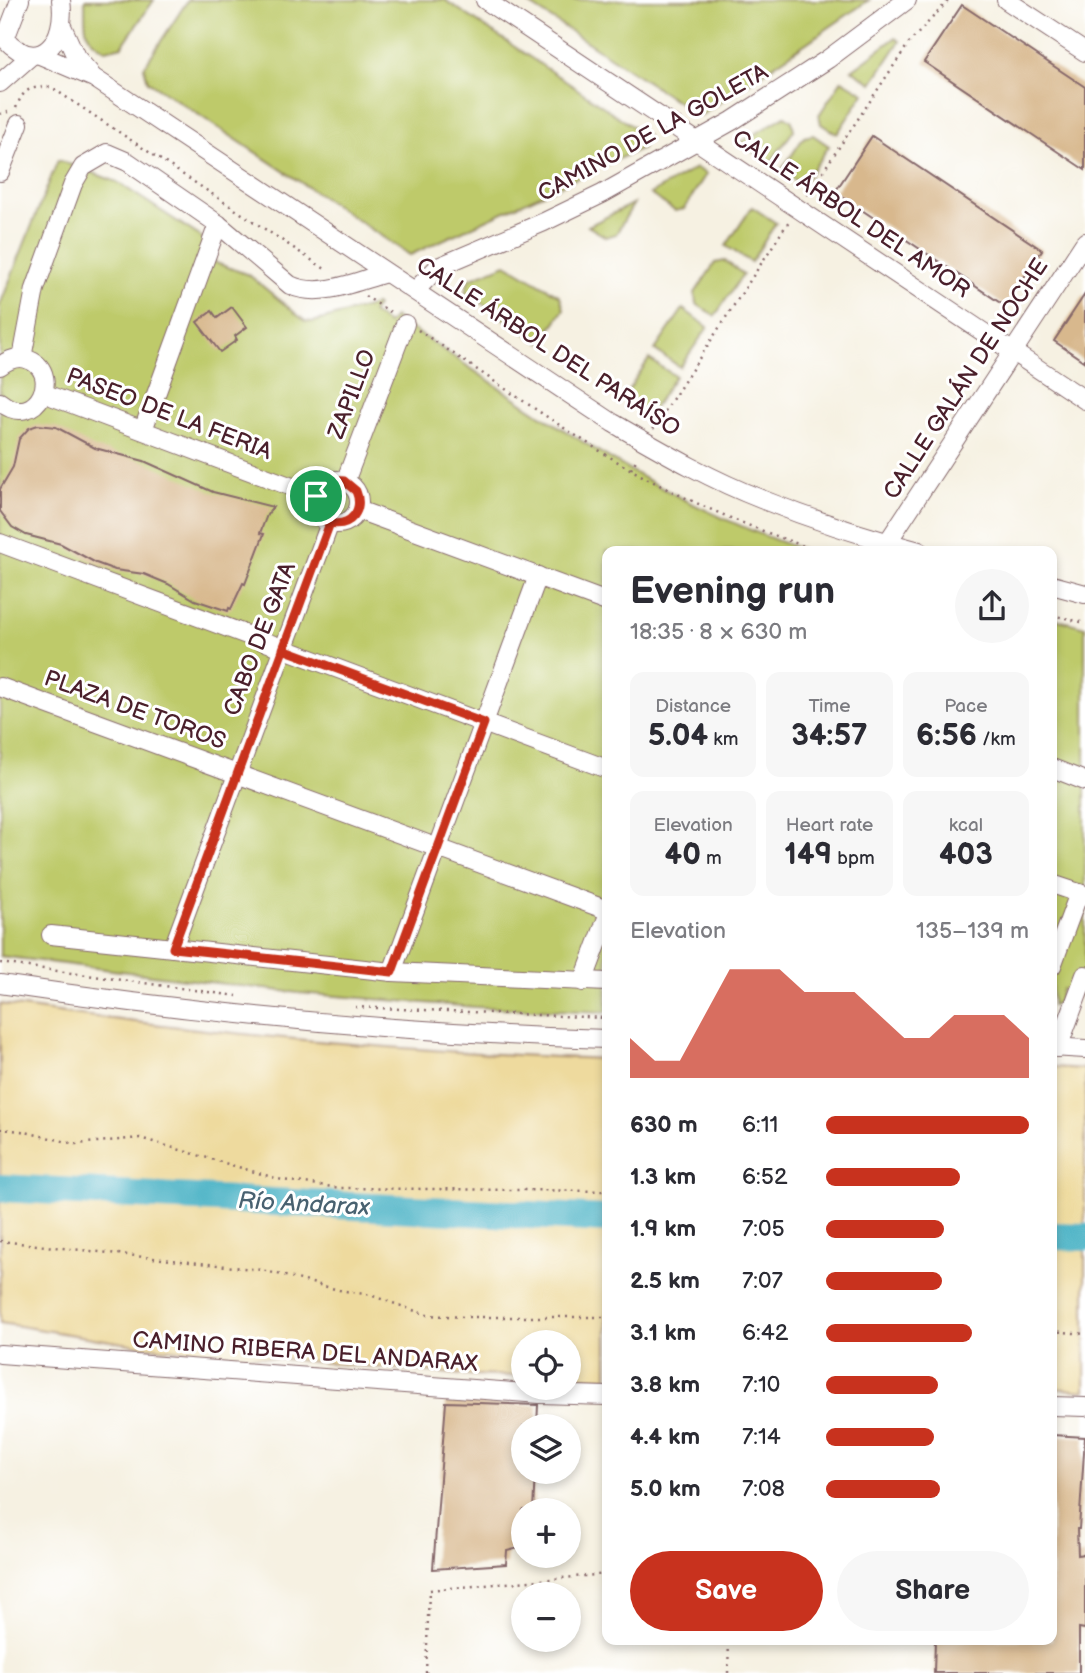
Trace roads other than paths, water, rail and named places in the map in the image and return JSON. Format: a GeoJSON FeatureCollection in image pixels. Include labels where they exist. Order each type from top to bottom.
{"type":"FeatureCollection","features":[{"type":"Feature","properties":{"kind":"street"},"geometry":{"type":"LineString","coordinates":[[20,0],[3,45],[94,78]]}},
{"type":"Feature","properties":{"kind":"street"},"geometry":{"type":"LineString","coordinates":[[0,83],[53,44],[64,16],[61,0]]}},
{"type":"Feature","properties":{"kind":"street","name":"CALLE ÁRBOL DEL AMOR"},"geometry":{"type":"LineString","coordinates":[[485,0],[1085,400]]}},
{"type":"Feature","properties":{"kind":"street","name":"CAMINO DE LA GOLETA"},"geometry":{"type":"LineString","coordinates":[[415,291],[438,267],[556,217],[696,141],[805,74],[861,36],[907,0]]}},
{"type":"Feature","properties":{"kind":"street"},"geometry":{"type":"LineString","coordinates":[[1006,0],[1085,52]]}},
{"type":"Feature","properties":{"kind":"street"},"geometry":{"type":"LineString","coordinates":[[62,26],[76,57],[94,78]]}},
{"type":"Feature","properties":{"kind":"street","name":"CALLE ÁRBOL DEL PARAÍSO"},"geometry":{"type":"LineString","coordinates":[[94,78],[613,423],[687,464],[759,499],[863,536],[901,546]]}},
{"type":"Feature","properties":{"kind":"street"},"geometry":{"type":"LineString","coordinates":[[0,172],[19,124]]}},
{"type":"Feature","properties":{"kind":"street"},"geometry":{"type":"LineString","coordinates":[[22,358],[35,289],[73,184],[83,167],[107,153],[128,162],[218,224],[290,285],[302,291],[316,292],[386,273]]}},
{"type":"Feature","properties":{"kind":"street"},"geometry":{"type":"LineString","coordinates":[[143,430],[218,224]]}},
{"type":"Feature","properties":{"kind":"street","name":"CALLE GALÁN DE NOCHE"},"geometry":{"type":"LineString","coordinates":[[887,542],[1085,242]]}},
{"type":"Feature","properties":{"kind":"street","name":"ZAPILLO"},"geometry":{"type":"LineString","coordinates":[[345,482],[403,321]]}},
{"type":"Feature","properties":{"kind":"street"},"geometry":{"type":"LineString","coordinates":[[0,366],[9,360],[22,358],[35,363],[45,381],[43,393],[37,403],[29,408],[2,408]]}},
{"type":"Feature","properties":{"kind":"street","name":"PASEO DE LA FERIA"},"geometry":{"type":"LineString","coordinates":[[43,393],[316,496]]}},
{"type":"Feature","properties":{"kind":"street"},"geometry":{"type":"LineString","coordinates":[[328,482],[345,482],[358,494],[358,510],[348,522],[330,523],[318,513],[316,496],[328,482]]}},
{"type":"Feature","properties":{"kind":"street"},"geometry":{"type":"LineString","coordinates":[[358,510],[602,599]]}},
{"type":"Feature","properties":{"kind":"street","name":"CABO DE GATA"},"geometry":{"type":"LineString","coordinates":[[173,948],[330,523]]}},
{"type":"Feature","properties":{"kind":"street"},"geometry":{"type":"LineString","coordinates":[[0,543],[602,766]]}},
{"type":"Feature","properties":{"kind":"street"},"geometry":{"type":"LineString","coordinates":[[392,972],[538,576]]}},
{"type":"Feature","properties":{"kind":"street"},"geometry":{"type":"LineString","coordinates":[[1057,586],[1085,594]]}},
{"type":"Feature","properties":{"kind":"street","name":"PLAZA DE TOROS"},"geometry":{"type":"LineString","coordinates":[[0,687],[602,908]]}},
{"type":"Feature","properties":{"kind":"street"},"geometry":{"type":"LineString","coordinates":[[1057,770],[1085,780]]}},
{"type":"Feature","properties":{"kind":"street"},"geometry":{"type":"LineString","coordinates":[[1057,886],[1082,894],[1057,954]]}},
{"type":"Feature","properties":{"kind":"street"},"geometry":{"type":"LineString","coordinates":[[583,982],[602,931]]}},
{"type":"Feature","properties":{"kind":"street"},"geometry":{"type":"LineString","coordinates":[[51,934],[392,972],[602,982]]}},
{"type":"Feature","properties":{"kind":"street"},"geometry":{"type":"LineString","coordinates":[[1057,1043],[1085,975]]}},
{"type":"Feature","properties":{"kind":"street"},"geometry":{"type":"LineString","coordinates":[[2,985],[174,1008],[312,1021],[531,1037],[602,1039]]}},
{"type":"Feature","properties":{"kind":"street"},"geometry":{"type":"LineString","coordinates":[[1057,1048],[1085,1049]]}},
{"type":"Feature","properties":{"kind":"street","name":"CAMINO RIBERA DEL ANDARAX"},"geometry":{"type":"LineString","coordinates":[[0,1354],[540,1394],[602,1396]]}},
{"type":"Feature","properties":{"kind":"street"},"geometry":{"type":"LineString","coordinates":[[1057,1406],[1085,1407]]}},
{"type":"Feature","properties":{"kind":"waterway","name":"Río Andarax"},"geometry":{"type":"LineString","coordinates":[[0,1188],[602,1219]]}},
{"type":"Feature","properties":{"kind":"waterway","name":"Río Andarax"},"geometry":{"type":"LineString","coordinates":[[1057,1236],[1085,1237]]}}]}
